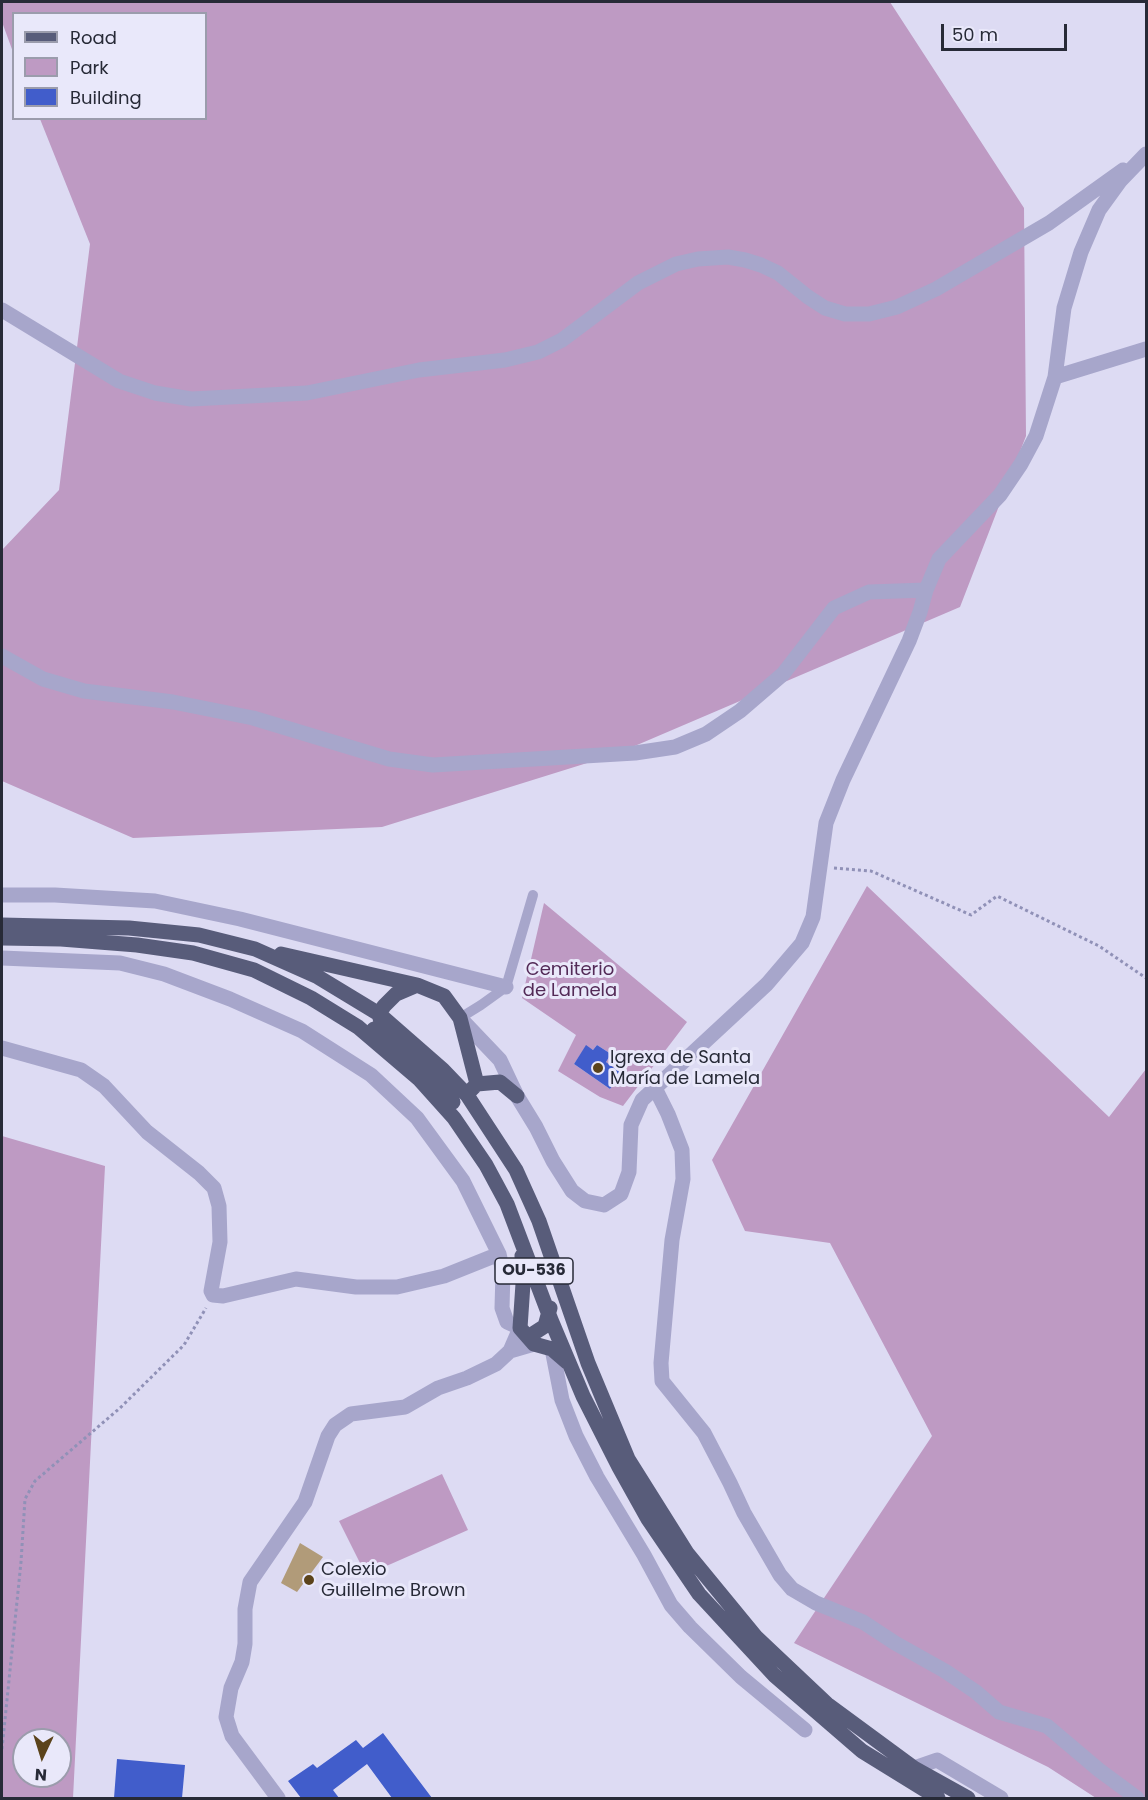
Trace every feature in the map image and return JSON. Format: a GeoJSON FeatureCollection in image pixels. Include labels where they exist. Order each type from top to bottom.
{"type":"FeatureCollection","features":[{"type":"Feature","properties":{"kind":"main road","name":"OU-536"},"geometry":{"type":"LineString","coordinates":[[2,925],[129,928],[199,935],[255,949],[318,977],[379,1014],[443,1070],[467,1095],[516,1170],[539,1221],[588,1363],[628,1459],[687,1554],[756,1637],[827,1704],[914,1768],[968,1798]]}},
{"type":"Feature","properties":{"kind":"main road","name":"OU-536"},"geometry":{"type":"LineString","coordinates":[[2,938],[61,939],[137,945],[193,953],[254,970],[310,998],[358,1027],[419,1079],[454,1118],[486,1165],[507,1204],[583,1396],[648,1519],[699,1594],[774,1676],[862,1751],[938,1798]]}},
{"type":"Feature","properties":{"kind":"main road"},"geometry":{"type":"LineString","coordinates":[[255,949],[417,985],[444,996],[460,1018],[467,1095],[507,1204]]}},
{"type":"Feature","properties":{"kind":"main road"},"geometry":{"type":"LineString","coordinates":[[254,970],[291,981],[358,1017],[384,1036],[433,1079],[467,1095],[500,1082],[517,1096]]}},
{"type":"Feature","properties":{"kind":"main road"},"geometry":{"type":"LineString","coordinates":[[384,1036],[379,1014],[384,1006],[396,994],[417,985]]}},
{"type":"Feature","properties":{"kind":"main road"},"geometry":{"type":"LineString","coordinates":[[527,1336],[545,1326],[549,1314],[550,1291],[538,1256],[539,1221]]}},
{"type":"Feature","properties":{"kind":"main road"},"geometry":{"type":"LineString","coordinates":[[516,1227],[524,1269],[527,1336]]}},
{"type":"Feature","properties":{"kind":"main road"},"geometry":{"type":"LineString","coordinates":[[527,1336],[552,1349],[570,1365]]}},
{"type":"Feature","properties":{"kind":"street"},"geometry":{"type":"LineString","coordinates":[[2,310],[118,381],[155,393],[191,399],[307,393],[419,370],[505,360],[538,352],[562,340],[638,283],[676,264],[698,259],[728,256],[761,265],[778,273],[825,308],[845,314],[869,314],[897,307],[936,289],[1039,229],[1144,156]]}},
{"type":"Feature","properties":{"kind":"street"},"geometry":{"type":"LineString","coordinates":[[460,1018],[500,1060],[517,1096],[572,1191],[585,1201],[604,1205],[621,1194],[629,1172],[631,1125],[642,1100],[767,984],[802,943],[813,918],[826,823],[843,780],[909,641],[939,559],[1000,495],[1036,436],[1055,377],[1064,308],[1081,252],[1099,210],[1120,181],[1144,156]]}},
{"type":"Feature","properties":{"kind":"street"},"geometry":{"type":"LineString","coordinates":[[1055,377],[1133,355],[1146,349]]}},
{"type":"Feature","properties":{"kind":"street"},"geometry":{"type":"LineString","coordinates":[[2,656],[42,679],[84,691],[173,702],[252,718],[389,759],[433,765],[635,753],[675,747],[706,734],[740,711],[783,674],[834,608],[869,591],[926,590]]}},
{"type":"Feature","properties":{"kind":"street"},"geometry":{"type":"LineString","coordinates":[[2,895],[55,895],[155,902],[240,919],[506,987]]}},
{"type":"Feature","properties":{"kind":"street"},"geometry":{"type":"LineString","coordinates":[[2,958],[120,963],[164,975],[230,999],[302,1031],[371,1075],[417,1118],[463,1181],[499,1254],[503,1272],[501,1308],[507,1322],[527,1336],[496,1364],[467,1378],[438,1388],[405,1407],[351,1414],[335,1425],[325,1444],[305,1502],[250,1582],[245,1609],[245,1644],[242,1662],[231,1688],[226,1716],[232,1736],[278,1798]]}},
{"type":"Feature","properties":{"kind":"street"},"geometry":{"type":"LineString","coordinates":[[417,985],[418,964]]}},
{"type":"Feature","properties":{"kind":"street"},"geometry":{"type":"LineString","coordinates":[[2,1048],[81,1070],[104,1086],[147,1132],[199,1173],[214,1188],[219,1206],[220,1242],[211,1291],[213,1295],[223,1296],[296,1278],[356,1287],[397,1287],[444,1276],[499,1254]]}},
{"type":"Feature","properties":{"kind":"street"},"geometry":{"type":"LineString","coordinates":[[655,1088],[682,1150],[683,1179],[672,1240],[661,1364],[662,1381],[704,1433],[744,1513],[780,1575],[792,1589],[816,1603],[863,1622],[945,1671],[999,1712],[1047,1726],[1099,1770],[1137,1798]]}},
{"type":"Feature","properties":{"kind":"street"},"geometry":{"type":"LineString","coordinates":[[552,1349],[562,1400],[576,1436],[671,1605],[690,1628],[741,1677],[805,1730]]}},
{"type":"Feature","properties":{"kind":"street"},"geometry":{"type":"LineString","coordinates":[[914,1768],[937,1760],[1001,1798]]}},
{"type":"Feature","properties":{"kind":"lane"},"geometry":{"type":"LineString","coordinates":[[460,1018],[506,987],[533,895]]}},
{"type":"Feature","properties":{"kind":"path"},"geometry":{"type":"LineString","coordinates":[[820,867],[871,871],[971,915],[997,896],[1099,946],[1146,978]]}},
{"type":"Feature","properties":{"kind":"path"},"geometry":{"type":"LineString","coordinates":[[2,1749],[25,1499],[34,1481],[120,1408],[184,1345],[213,1295]]}},
{"type":"Feature","properties":{"kind":"green space"},"geometry":{"type":"Polygon","coordinates":[[[2,2],[890,2],[1024,208],[1026,436],[960,607],[616,754],[382,827],[133,838],[2,781],[2,550],[59,490],[90,244],[40,120],[207,120],[207,12],[12,12],[12,49],[2,22],[2,2]]]}},
{"type":"Feature","properties":{"kind":"green space"},"geometry":{"type":"Polygon","coordinates":[[[867,886],[1109,1117],[1146,1069],[1146,1798],[1096,1798],[1048,1767],[794,1643],[932,1436],[830,1243],[745,1231],[712,1160],[867,886]]]}},
{"type":"Feature","properties":{"kind":"green space","name":"Cemiterio de Lamela"},"geometry":{"type":"Polygon","coordinates":[[[544,903],[687,1022],[623,1106],[600,1097],[558,1071],[576,1035],[522,998],[544,903]],[[597,1045],[593,1050],[586,1046],[574,1064],[610,1089],[621,1073],[606,1062],[611,1054],[597,1045]]]}},
{"type":"Feature","properties":{"kind":"green space"},"geometry":{"type":"Polygon","coordinates":[[[2,1136],[105,1166],[73,1798],[2,1798],[2,1136]]]}},
{"type":"Feature","properties":{"kind":"green space"},"geometry":{"type":"Polygon","coordinates":[[[442,1474],[468,1530],[366,1575],[339,1521],[442,1474]]]}},
{"type":"Feature","properties":{"kind":"shaded area"},"geometry":{"type":"Polygon","coordinates":[[[300,1543],[323,1557],[297,1592],[281,1583],[300,1543]]]}},
{"type":"Feature","properties":{"kind":"building","name":"Igrexa de Santa María de Lamela"},"geometry":{"type":"Polygon","coordinates":[[[586,1045],[593,1050],[597,1045],[611,1054],[606,1062],[621,1073],[610,1089],[574,1064],[586,1045]]]}},
{"type":"Feature","properties":{"kind":"building"},"geometry":{"type":"Polygon","coordinates":[[[383,1733],[432,1798],[392,1798],[367,1764],[333,1790],[339,1798],[301,1798],[288,1781],[313,1764],[317,1768],[356,1740],[363,1748],[383,1733]]]}},
{"type":"Feature","properties":{"kind":"building"},"geometry":{"type":"Polygon","coordinates":[[[117,1759],[185,1765],[182,1798],[114,1798],[117,1759]]]}},
{"type":"Feature","properties":{"kind":"place","name":"Igrexa de Santa María de Lamela"},"geometry":{"type":"Point","coordinates":[598,1068]}},
{"type":"Feature","properties":{"kind":"place","name":"Colexio Guillelme Brown"},"geometry":{"type":"Point","coordinates":[309,1580]}}]}
